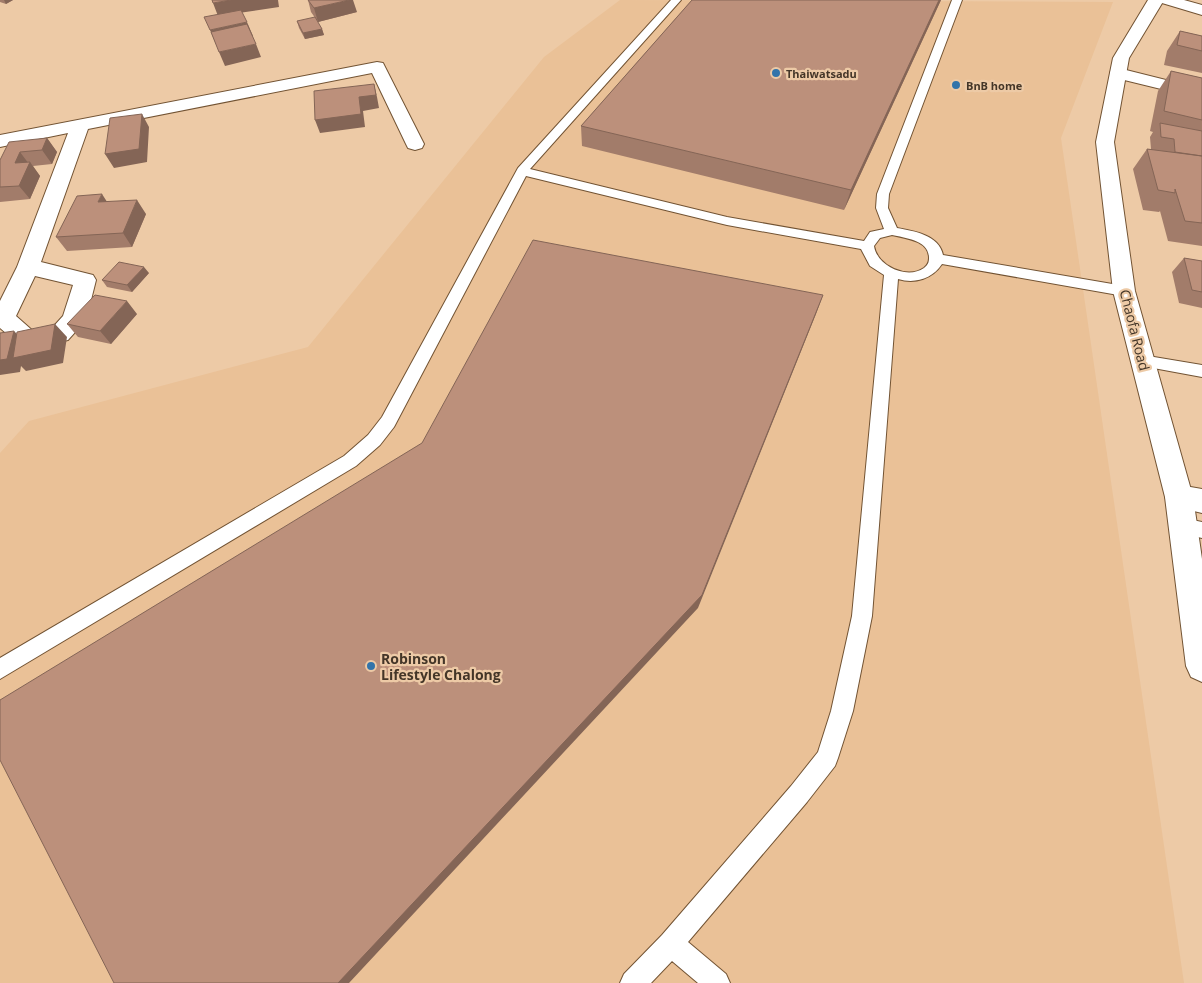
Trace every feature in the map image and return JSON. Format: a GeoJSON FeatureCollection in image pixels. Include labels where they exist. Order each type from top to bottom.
{"type":"FeatureCollection","features":[{"type":"Feature","properties":{"kind":"main road","name":"Chaofa Road"},"geometry":{"type":"LineString","coordinates":[[1156,0],[1121,58],[1105,142],[1124,291],[1142,361],[1190,499],[1202,666]]}},
{"type":"Feature","properties":{"kind":"main road"},"geometry":{"type":"LineString","coordinates":[[1167,0],[1202,10]]}},
{"type":"Feature","properties":{"kind":"main road"},"geometry":{"type":"LineString","coordinates":[[0,141],[377,67],[415,144]]}},
{"type":"Feature","properties":{"kind":"main road"},"geometry":{"type":"LineString","coordinates":[[1118,73],[1202,94]]}},
{"type":"Feature","properties":{"kind":"main road"},"geometry":{"type":"LineString","coordinates":[[28,267],[80,125]]}},
{"type":"Feature","properties":{"kind":"lane"},"geometry":{"type":"LineString","coordinates":[[0,670],[350,461],[374,440],[388,422],[522,171],[676,0]]}},
{"type":"Feature","properties":{"kind":"lane"},"geometry":{"type":"LineString","coordinates":[[892,231],[882,208],[883,194],[957,0]]}},
{"type":"Feature","properties":{"kind":"lane"},"geometry":{"type":"LineString","coordinates":[[522,171],[727,222],[867,246]]}},
{"type":"Feature","properties":{"kind":"lane"},"geometry":{"type":"LineString","coordinates":[[892,231],[903,232],[923,239],[936,252],[938,259],[936,266],[924,274],[902,276],[891,273],[872,261],[867,246],[875,236],[892,231]]}},
{"type":"Feature","properties":{"kind":"lane"},"geometry":{"type":"LineString","coordinates":[[938,259],[1124,291]]}},
{"type":"Feature","properties":{"kind":"lane"},"geometry":{"type":"LineString","coordinates":[[633,983],[671,944],[799,794],[827,758],[842,711],[862,616],[891,273]]}},
{"type":"Feature","properties":{"kind":"lane"},"geometry":{"type":"LineString","coordinates":[[1142,361],[1202,371]]}},
{"type":"Feature","properties":{"kind":"lane"},"geometry":{"type":"LineString","coordinates":[[671,944],[716,983]]}},
{"type":"Feature","properties":{"kind":"shaded area"},"geometry":{"type":"Polygon","coordinates":[[[620,0],[1113,2],[1061,138],[1184,983],[0,983],[0,453],[29,421],[308,347],[544,57],[620,0]]]}},
{"type":"Feature","properties":{"kind":"building"},"geometry":{"type":"Polygon","coordinates":[[[212,0],[231,0],[213,3],[212,0]]]}},
{"type":"Feature","properties":{"kind":"building"},"geometry":{"type":"Polygon","coordinates":[[[308,0],[349,0],[314,8],[308,0]]]}},
{"type":"Feature","properties":{"kind":"building","name":"Thaiwatsadu"},"geometry":{"type":"Polygon","coordinates":[[[692,0],[939,0],[851,190],[581,126],[692,0]]]}},
{"type":"Feature","properties":{"kind":"building"},"geometry":{"type":"Polygon","coordinates":[[[241,10],[247,22],[210,30],[204,17],[241,10]]]}},
{"type":"Feature","properties":{"kind":"building"},"geometry":{"type":"Polygon","coordinates":[[[315,17],[322,29],[303,33],[297,21],[315,17]]]}},
{"type":"Feature","properties":{"kind":"building"},"geometry":{"type":"Polygon","coordinates":[[[247,24],[256,44],[219,52],[211,32],[247,24]]]}},
{"type":"Feature","properties":{"kind":"building"},"geometry":{"type":"Polygon","coordinates":[[[1180,31],[1202,36],[1202,51],[1177,45],[1180,31]]]}},
{"type":"Feature","properties":{"kind":"building"},"geometry":{"type":"Polygon","coordinates":[[[1171,71],[1202,78],[1202,120],[1164,111],[1171,71]]]}},
{"type":"Feature","properties":{"kind":"building"},"geometry":{"type":"Polygon","coordinates":[[[374,84],[376,95],[359,97],[361,114],[315,120],[314,91],[374,84]]]}},
{"type":"Feature","properties":{"kind":"building"},"geometry":{"type":"Polygon","coordinates":[[[142,114],[139,149],[105,154],[110,118],[142,114]]]}},
{"type":"Feature","properties":{"kind":"building"},"geometry":{"type":"Polygon","coordinates":[[[1160,123],[1202,131],[1202,156],[1175,152],[1174,139],[1161,137],[1160,123]]]}},
{"type":"Feature","properties":{"kind":"building"},"geometry":{"type":"Polygon","coordinates":[[[47,138],[42,150],[20,152],[15,163],[30,162],[19,186],[0,187],[0,160],[9,142],[47,138]]]}},
{"type":"Feature","properties":{"kind":"building"},"geometry":{"type":"Polygon","coordinates":[[[1147,149],[1202,156],[1202,223],[1185,221],[1175,189],[1175,193],[1158,190],[1147,149]]]}},
{"type":"Feature","properties":{"kind":"building"},"geometry":{"type":"Polygon","coordinates":[[[102,194],[98,202],[137,200],[123,233],[56,237],[77,196],[102,194]]]}},
{"type":"Feature","properties":{"kind":"building","name":"Robinson Lifestyle Chalong"},"geometry":{"type":"Polygon","coordinates":[[[533,240],[823,295],[702,595],[338,983],[114,983],[0,760],[0,700],[422,443],[533,240]]]}},
{"type":"Feature","properties":{"kind":"building"},"geometry":{"type":"Polygon","coordinates":[[[1184,258],[1202,261],[1202,292],[1192,290],[1184,258]]]}},
{"type":"Feature","properties":{"kind":"building"},"geometry":{"type":"Polygon","coordinates":[[[119,262],[144,267],[127,285],[102,280],[119,262]]]}},
{"type":"Feature","properties":{"kind":"building"},"geometry":{"type":"Polygon","coordinates":[[[95,295],[127,301],[100,331],[67,324],[95,295]]]}},
{"type":"Feature","properties":{"kind":"building"},"geometry":{"type":"Polygon","coordinates":[[[55,324],[51,350],[13,358],[17,332],[55,324]]]}},
{"type":"Feature","properties":{"kind":"building"},"geometry":{"type":"Polygon","coordinates":[[[14,331],[7,359],[0,360],[0,333],[14,331]]]}},
{"type":"Feature","properties":{"kind":"place","name":"Thaiwatsadu"},"geometry":{"type":"Point","coordinates":[776,73]}},
{"type":"Feature","properties":{"kind":"place","name":"BnB home"},"geometry":{"type":"Point","coordinates":[956,85]}},
{"type":"Feature","properties":{"kind":"place","name":"Robinson Lifestyle Chalong"},"geometry":{"type":"Point","coordinates":[371,666]}}]}
